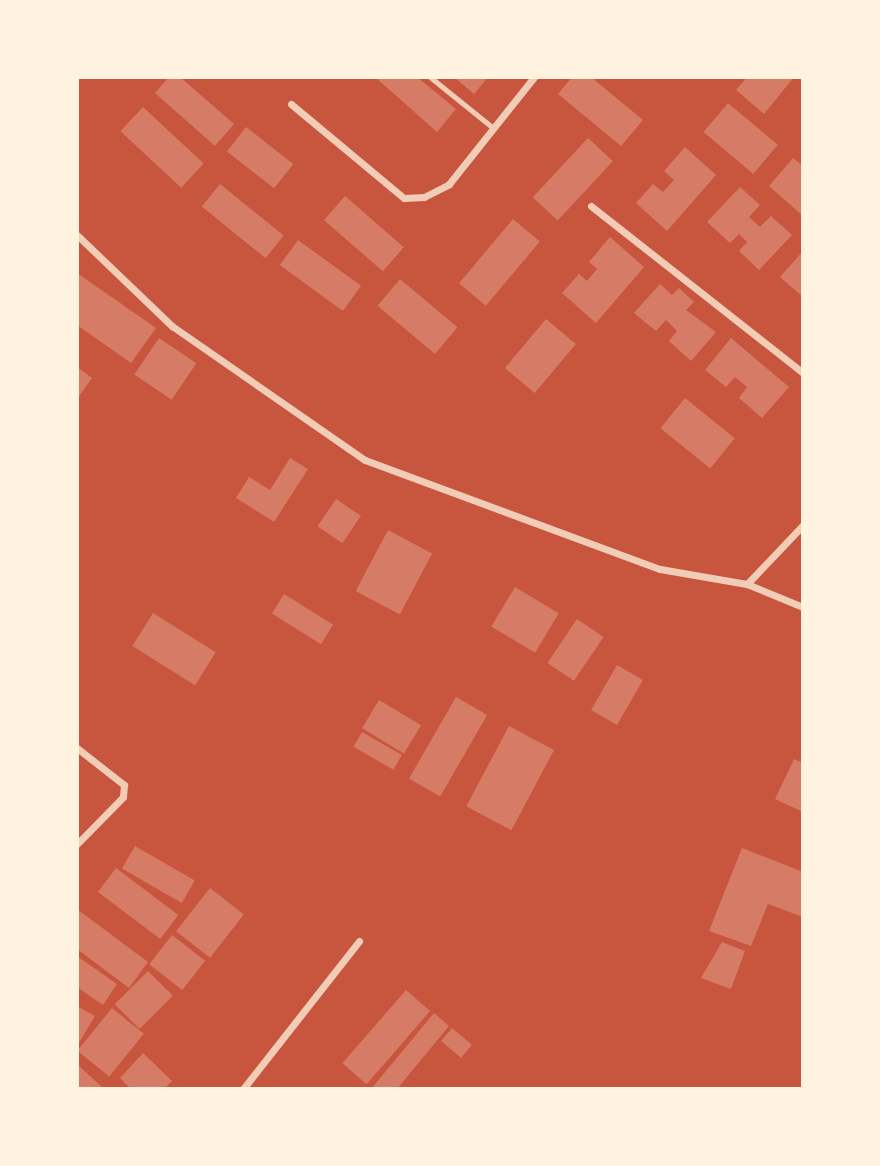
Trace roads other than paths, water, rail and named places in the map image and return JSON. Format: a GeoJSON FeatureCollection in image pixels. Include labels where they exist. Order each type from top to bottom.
{"type":"FeatureCollection","features":[{"type":"Feature","properties":{"kind":"street"},"geometry":{"type":"LineString","coordinates":[[291,104],[404,198],[424,197],[449,184],[534,77]]}},
{"type":"Feature","properties":{"kind":"street"},"geometry":{"type":"LineString","coordinates":[[591,205],[803,373]]}},
{"type":"Feature","properties":{"kind":"street"},"geometry":{"type":"LineString","coordinates":[[77,235],[172,326],[365,460],[660,569],[747,584],[803,607]]}},
{"type":"Feature","properties":{"kind":"street"},"geometry":{"type":"LineString","coordinates":[[747,584],[803,525]]}},
{"type":"Feature","properties":{"kind":"street"},"geometry":{"type":"LineString","coordinates":[[77,748],[124,785],[123,797],[77,844]]}},
{"type":"Feature","properties":{"kind":"street"},"geometry":{"type":"LineString","coordinates":[[243,1089],[359,941]]}},
{"type":"Feature","properties":{"kind":"lane"},"geometry":{"type":"LineString","coordinates":[[430,77],[492,127]]}}]}
